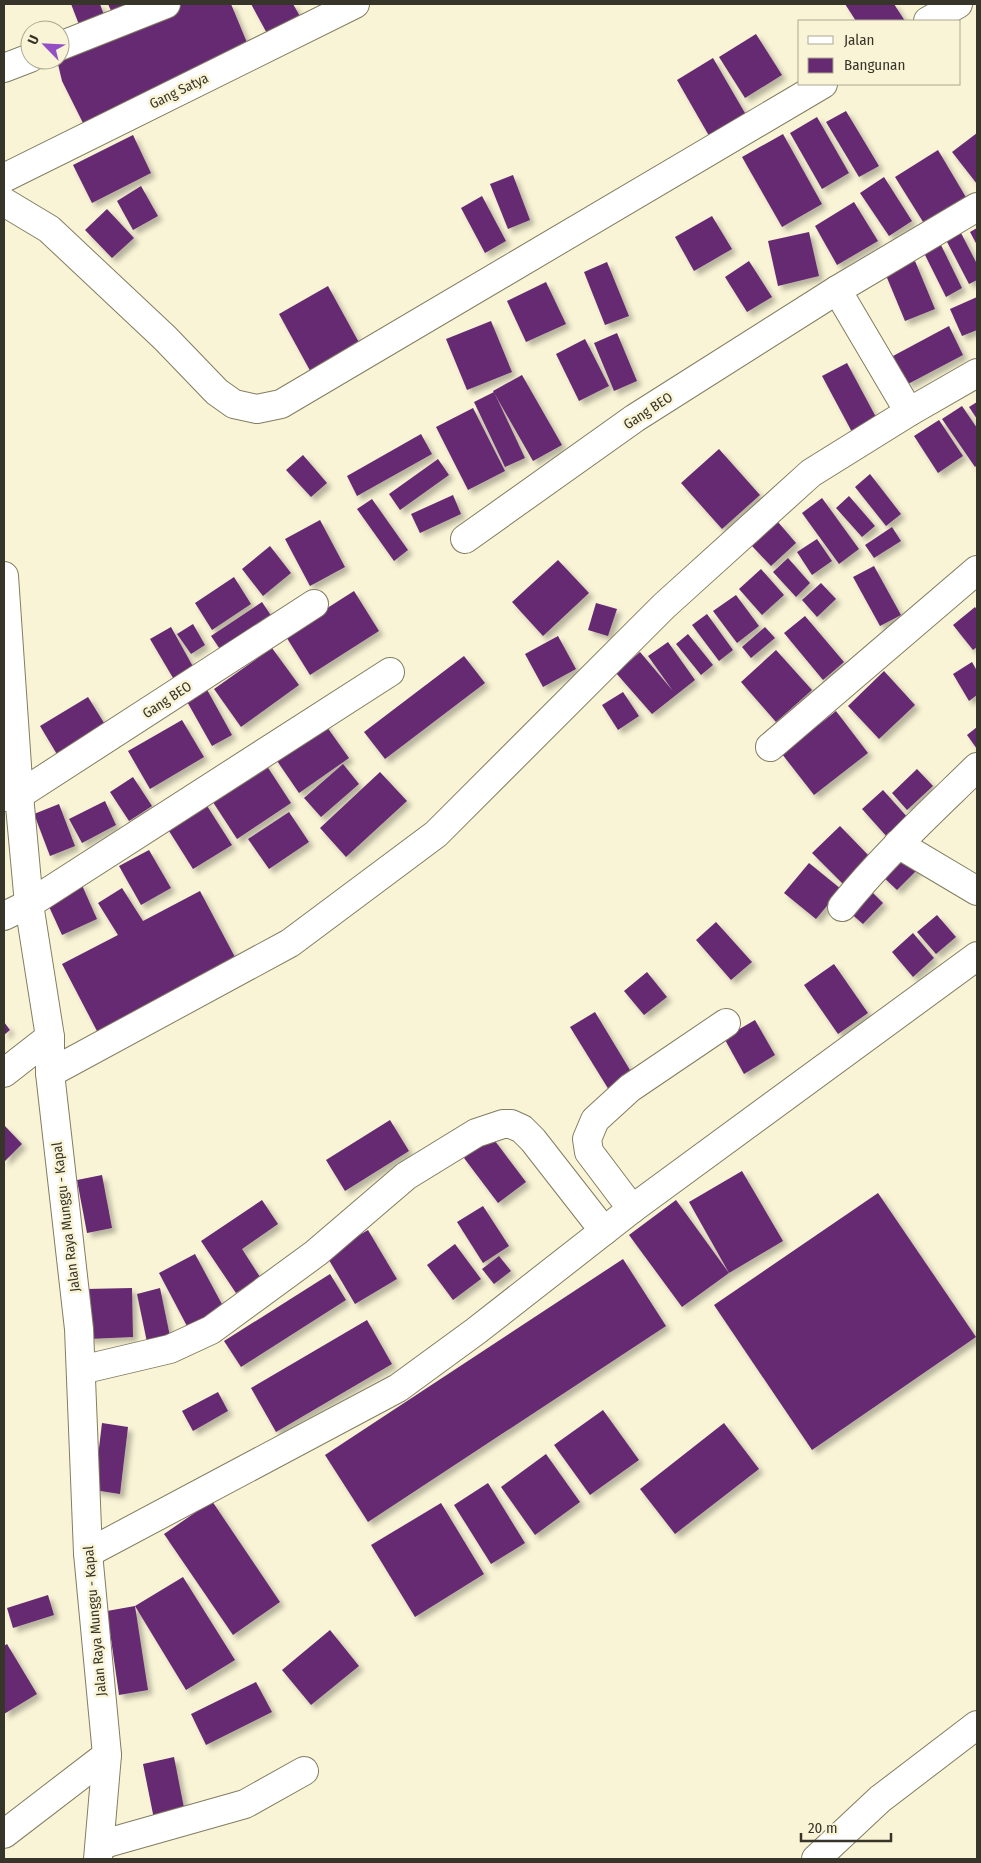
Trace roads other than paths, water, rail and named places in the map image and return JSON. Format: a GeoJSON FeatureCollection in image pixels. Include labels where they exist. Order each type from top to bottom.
{"type":"FeatureCollection","features":[{"type":"Feature","properties":{"kind":"street"},"geometry":{"type":"LineString","coordinates":[[70,42],[166,4]]}},
{"type":"Feature","properties":{"kind":"street","name":"Gang Satya"},"geometry":{"type":"LineString","coordinates":[[4,178],[355,4]]}},
{"type":"Feature","properties":{"kind":"street"},"geometry":{"type":"LineString","coordinates":[[930,20],[958,4]]}},
{"type":"Feature","properties":{"kind":"street"},"geometry":{"type":"LineString","coordinates":[[4,68],[20,62]]}},
{"type":"Feature","properties":{"kind":"street"},"geometry":{"type":"LineString","coordinates":[[4,202],[49,229],[165,338],[217,392],[234,404],[257,409],[280,404],[821,85]]}},
{"type":"Feature","properties":{"kind":"street","name":"Gang BEO"},"geometry":{"type":"LineString","coordinates":[[466,539],[635,418],[837,290],[977,207]]}},
{"type":"Feature","properties":{"kind":"street"},"geometry":{"type":"LineString","coordinates":[[837,290],[909,412]]}},
{"type":"Feature","properties":{"kind":"street"},"geometry":{"type":"LineString","coordinates":[[50,1073],[290,943],[436,834],[664,606],[811,473],[909,412],[977,373]]}},
{"type":"Feature","properties":{"kind":"street"},"geometry":{"type":"LineString","coordinates":[[770,747],[977,570]]}},
{"type":"Feature","properties":{"kind":"street","name":"Jalan Raya Munggu - Kapal"},"geometry":{"type":"LineString","coordinates":[[4,576],[11,796],[50,1037],[50,1073],[79,1329],[88,1552],[108,1755],[99,1852]]}},
{"type":"Feature","properties":{"kind":"street","name":"Gang BEO"},"geometry":{"type":"LineString","coordinates":[[11,796],[314,604]]}},
{"type":"Feature","properties":{"kind":"street"},"geometry":{"type":"LineString","coordinates":[[4,916],[28,904],[390,672]]}},
{"type":"Feature","properties":{"kind":"street"},"geometry":{"type":"LineString","coordinates":[[842,907],[863,881],[898,844],[977,767]]}},
{"type":"Feature","properties":{"kind":"street"},"geometry":{"type":"LineString","coordinates":[[898,844],[977,891]]}},
{"type":"Feature","properties":{"kind":"street"},"geometry":{"type":"LineString","coordinates":[[88,1552],[398,1388],[632,1209],[977,956]]}},
{"type":"Feature","properties":{"kind":"street"},"geometry":{"type":"LineString","coordinates":[[632,1209],[589,1152],[587,1139],[595,1120],[630,1088],[726,1023]]}},
{"type":"Feature","properties":{"kind":"street"},"geometry":{"type":"LineString","coordinates":[[4,1073],[50,1037]]}},
{"type":"Feature","properties":{"kind":"street"},"geometry":{"type":"LineString","coordinates":[[81,1370],[170,1349],[211,1330],[316,1253],[406,1176],[476,1134],[503,1124],[511,1124],[522,1129],[533,1140],[604,1231]]}},
{"type":"Feature","properties":{"kind":"street"},"geometry":{"type":"LineString","coordinates":[[816,1859],[880,1799],[977,1725]]}},
{"type":"Feature","properties":{"kind":"street"},"geometry":{"type":"LineString","coordinates":[[4,1834],[108,1755]]}},
{"type":"Feature","properties":{"kind":"street"},"geometry":{"type":"LineString","coordinates":[[99,1852],[245,1804],[304,1771]]}}]}
